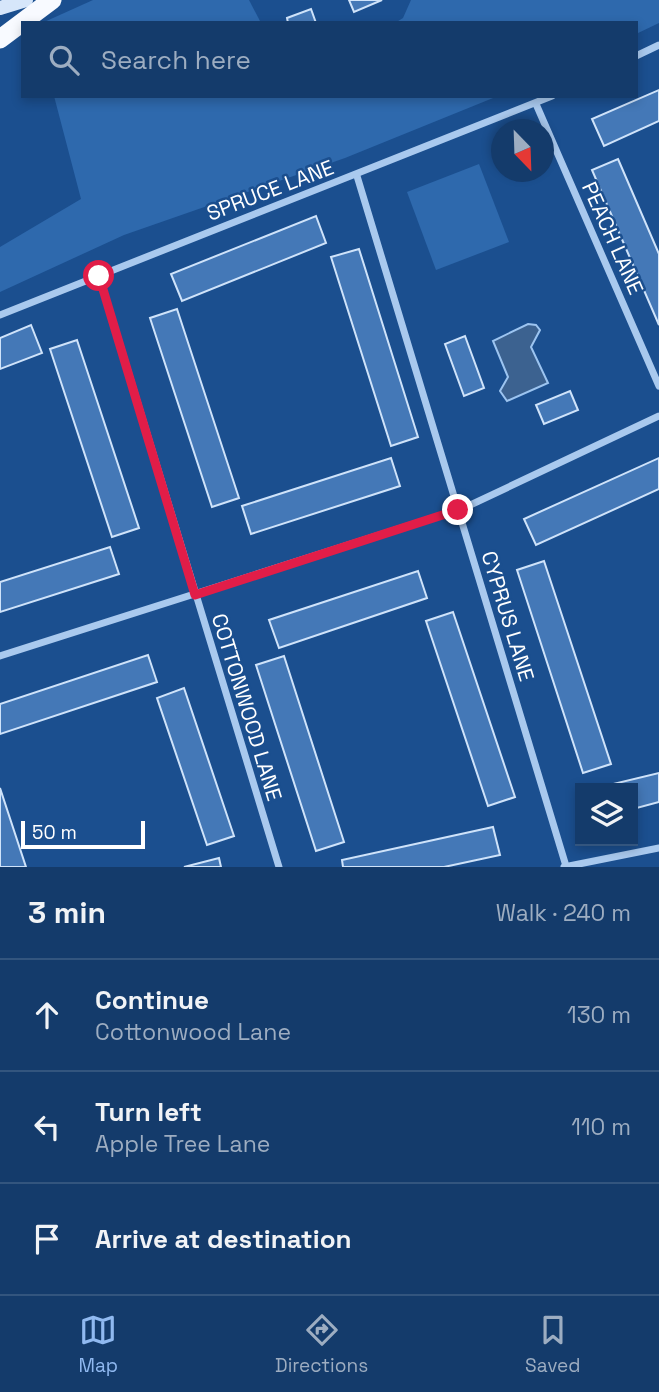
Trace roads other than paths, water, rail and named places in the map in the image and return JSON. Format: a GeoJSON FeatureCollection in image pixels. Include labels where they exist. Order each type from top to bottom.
{"type":"FeatureCollection","features":[{"type":"Feature","properties":{"kind":"highway"},"geometry":{"type":"LineString","coordinates":[[24,21],[52,0]]}},
{"type":"Feature","properties":{"kind":"highway"},"geometry":{"type":"LineString","coordinates":[[0,39],[21,23]]}},
{"type":"Feature","properties":{"kind":"main road"},"geometry":{"type":"LineString","coordinates":[[0,8],[26,0]]}},
{"type":"Feature","properties":{"kind":"street"},"geometry":{"type":"LineString","coordinates":[[638,55],[659,45]]}},
{"type":"Feature","properties":{"kind":"street","name":"SPRUCE LANE"},"geometry":{"type":"LineString","coordinates":[[0,314],[357,176],[548,98]]}},
{"type":"Feature","properties":{"kind":"street","name":"PEACH LANE"},"geometry":{"type":"LineString","coordinates":[[536,104],[659,386]]}},
{"type":"Feature","properties":{"kind":"street","name":"CYPRUS LANE"},"geometry":{"type":"LineString","coordinates":[[357,176],[564,867]]}},
{"type":"Feature","properties":{"kind":"street","name":"COTTONWOOD LANE"},"geometry":{"type":"LineString","coordinates":[[99,276],[279,867]]}},
{"type":"Feature","properties":{"kind":"street"},"geometry":{"type":"LineString","coordinates":[[0,656],[458,510],[659,416]]}},
{"type":"Feature","properties":{"kind":"street"},"geometry":{"type":"LineString","coordinates":[[564,867],[659,848]]}}]}
